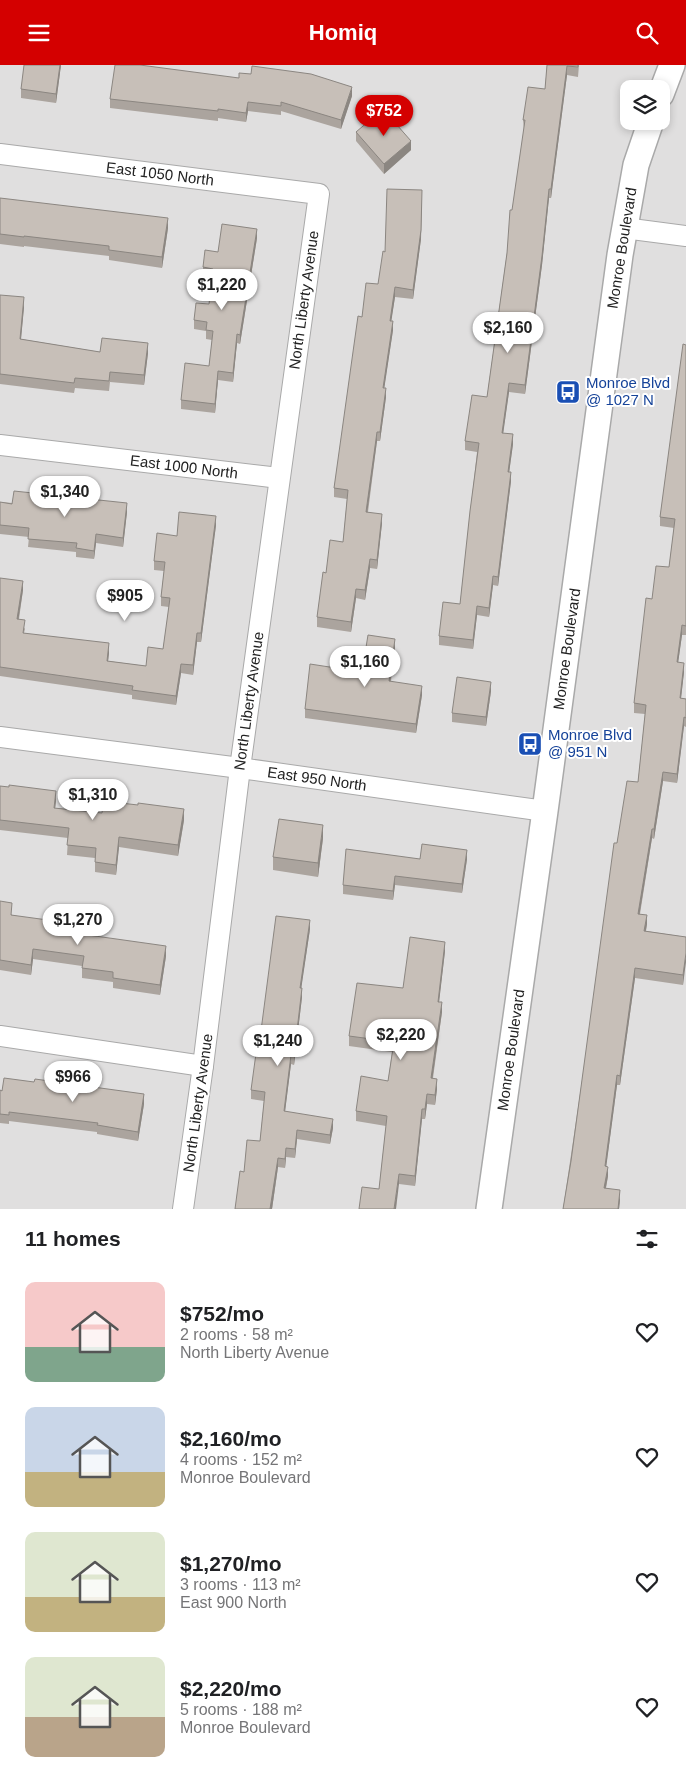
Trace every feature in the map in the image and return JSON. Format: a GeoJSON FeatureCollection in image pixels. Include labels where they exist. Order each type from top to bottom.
{"type":"FeatureCollection","features":[{"type":"Feature","properties":{"kind":"street"},"geometry":{"type":"LineString","coordinates":[[666,80],[672,65]]}},
{"type":"Feature","properties":{"kind":"street","name":"Monroe Boulevard"},"geometry":{"type":"LineString","coordinates":[[489,1209],[624,228],[636,165],[648,130]]}},
{"type":"Feature","properties":{"kind":"street","name":"East 1050 North"},"geometry":{"type":"LineString","coordinates":[[0,154],[319,194]]}},
{"type":"Feature","properties":{"kind":"street","name":"North Liberty Avenue"},"geometry":{"type":"LineString","coordinates":[[184,1209],[204,1065],[240,768],[319,194]]}},
{"type":"Feature","properties":{"kind":"street"},"geometry":{"type":"LineString","coordinates":[[624,228],[686,236]]}},
{"type":"Feature","properties":{"kind":"street","name":"East 1000 North"},"geometry":{"type":"LineString","coordinates":[[0,445],[279,477]]}},
{"type":"Feature","properties":{"kind":"street","name":"East 950 North"},"geometry":{"type":"LineString","coordinates":[[0,737],[240,768],[545,811]]}},
{"type":"Feature","properties":{"kind":"street"},"geometry":{"type":"LineString","coordinates":[[0,1036],[204,1065]]}},
{"type":"Feature","properties":{"kind":"shaded area"},"geometry":{"type":"Polygon","coordinates":[[[0,65],[686,65],[686,1209],[0,1209],[0,65]]]}},
{"type":"Feature","properties":{"kind":"building"},"geometry":{"type":"Polygon","coordinates":[[[24,65],[60,65],[56,94],[21,89],[24,65]]]}},
{"type":"Feature","properties":{"kind":"building"},"geometry":{"type":"Polygon","coordinates":[[[115,65],[140,65],[239,78],[239,73],[251,74],[252,66],[311,74],[352,87],[341,120],[281,102],[281,106],[248,102],[246,113],[218,109],[218,111],[110,99],[115,65]]]}},
{"type":"Feature","properties":{"kind":"building"},"geometry":{"type":"Polygon","coordinates":[[[547,65],[578,65],[578,67],[567,66],[551,189],[549,189],[525,385],[509,383],[502,433],[513,434],[508,472],[511,472],[498,577],[493,576],[489,608],[477,606],[473,640],[439,636],[443,602],[460,604],[479,443],[465,441],[472,395],[487,397],[507,253],[510,210],[512,210],[528,87],[545,89],[547,65]]]}},
{"type":"Feature","properties":{"kind":"building"},"geometry":{"type":"Polygon","coordinates":[[[383,109],[411,141],[384,164],[356,132],[383,109]]]}},
{"type":"Feature","properties":{"kind":"building"},"geometry":{"type":"Polygon","coordinates":[[[387,189],[422,190],[421,230],[413,290],[395,287],[390,321],[393,321],[383,388],[386,388],[380,432],[377,432],[366,512],[382,514],[377,560],[370,559],[365,590],[356,589],[351,622],[317,617],[323,572],[326,573],[330,540],[343,542],[348,490],[334,488],[358,316],[362,317],[366,283],[378,284],[383,251],[385,252],[387,189]]]}},
{"type":"Feature","properties":{"kind":"building"},"geometry":{"type":"Polygon","coordinates":[[[0,198],[168,218],[162,257],[109,250],[109,246],[0,234],[0,198]]]}},
{"type":"Feature","properties":{"kind":"building"},"geometry":{"type":"Polygon","coordinates":[[[222,224],[257,229],[240,335],[237,334],[233,373],[218,371],[215,404],[181,400],[185,363],[209,366],[213,331],[206,330],[207,322],[194,320],[196,303],[209,304],[213,269],[203,267],[205,250],[218,252],[222,224]]]}},
{"type":"Feature","properties":{"kind":"building"},"geometry":{"type":"Polygon","coordinates":[[[0,295],[24,297],[20,339],[100,352],[102,338],[148,343],[144,375],[110,372],[109,381],[75,378],[74,383],[0,374],[0,295]]]}},
{"type":"Feature","properties":{"kind":"building"},"geometry":{"type":"Polygon","coordinates":[[[683,344],[686,345],[686,626],[682,625],[677,662],[684,663],[680,698],[686,699],[686,718],[684,717],[677,774],[663,772],[638,914],[647,915],[644,931],[686,937],[683,975],[635,968],[620,1076],[617,1075],[605,1166],[608,1167],[604,1188],[620,1190],[618,1209],[563,1209],[614,843],[617,843],[627,781],[638,782],[646,705],[634,703],[646,598],[652,599],[656,566],[669,567],[675,519],[660,517],[683,344]]]}},
{"type":"Feature","properties":{"kind":"building"},"geometry":{"type":"Polygon","coordinates":[[[14,491],[127,503],[123,538],[96,534],[94,551],[76,548],[77,543],[28,539],[29,528],[0,525],[0,502],[12,504],[14,491]]]}},
{"type":"Feature","properties":{"kind":"building"},"geometry":{"type":"Polygon","coordinates":[[[179,512],[216,516],[201,633],[197,633],[193,665],[181,664],[176,696],[132,690],[133,686],[0,667],[0,578],[23,581],[17,619],[25,620],[23,633],[109,643],[107,661],[146,666],[148,647],[163,649],[170,598],[161,597],[165,562],[154,561],[157,533],[177,536],[179,512]]]}},
{"type":"Feature","properties":{"kind":"building"},"geometry":{"type":"Polygon","coordinates":[[[368,635],[395,639],[389,681],[422,686],[416,724],[305,709],[310,664],[362,672],[368,635]]]}},
{"type":"Feature","properties":{"kind":"building"},"geometry":{"type":"Polygon","coordinates":[[[457,677],[491,682],[486,717],[452,713],[457,677]]]}},
{"type":"Feature","properties":{"kind":"building"},"geometry":{"type":"Polygon","coordinates":[[[9,785],[56,791],[54,808],[102,813],[103,801],[184,809],[178,845],[119,837],[116,865],[95,862],[96,848],[67,845],[69,828],[0,820],[0,786],[9,787],[9,785]]]}},
{"type":"Feature","properties":{"kind":"building"},"geometry":{"type":"Polygon","coordinates":[[[279,819],[323,825],[318,863],[273,857],[279,819]]]}},
{"type":"Feature","properties":{"kind":"building"},"geometry":{"type":"Polygon","coordinates":[[[422,844],[467,850],[462,884],[395,876],[393,891],[343,885],[346,849],[420,859],[422,844]]]}},
{"type":"Feature","properties":{"kind":"building"},"geometry":{"type":"Polygon","coordinates":[[[0,901],[12,903],[11,915],[55,921],[56,915],[90,920],[88,935],[166,946],[160,985],[113,978],[113,972],[82,968],[84,956],[33,949],[31,965],[0,960],[0,901]]]}},
{"type":"Feature","properties":{"kind":"building"},"geometry":{"type":"Polygon","coordinates":[[[276,916],[310,920],[300,988],[302,988],[294,1056],[291,1055],[284,1111],[333,1119],[330,1135],[297,1130],[295,1149],[286,1148],[285,1159],[278,1158],[270,1209],[235,1209],[240,1171],[244,1172],[247,1140],[260,1141],[265,1092],[251,1090],[257,1046],[259,1046],[276,916]]]}},
{"type":"Feature","properties":{"kind":"building"},"geometry":{"type":"Polygon","coordinates":[[[410,937],[445,942],[438,1002],[442,1002],[431,1078],[437,1079],[435,1095],[427,1094],[425,1109],[422,1109],[415,1176],[399,1174],[394,1209],[359,1209],[362,1187],[379,1189],[387,1116],[356,1111],[361,1076],[388,1081],[394,1042],[349,1036],[357,983],[403,988],[410,937]]]}},
{"type":"Feature","properties":{"kind":"building"},"geometry":{"type":"Polygon","coordinates":[[[4,1078],[34,1082],[35,1079],[144,1094],[138,1132],[97,1125],[98,1123],[9,1112],[9,1115],[0,1114],[0,1090],[2,1091],[4,1078]]]}},
{"type":"Feature","properties":{"kind":"place","name":"Monroe Blvd @ 1027 N"},"geometry":{"type":"Point","coordinates":[568,392]}},
{"type":"Feature","properties":{"kind":"place","name":"Monroe Blvd @ 951 N"},"geometry":{"type":"Point","coordinates":[530,744]}}]}
